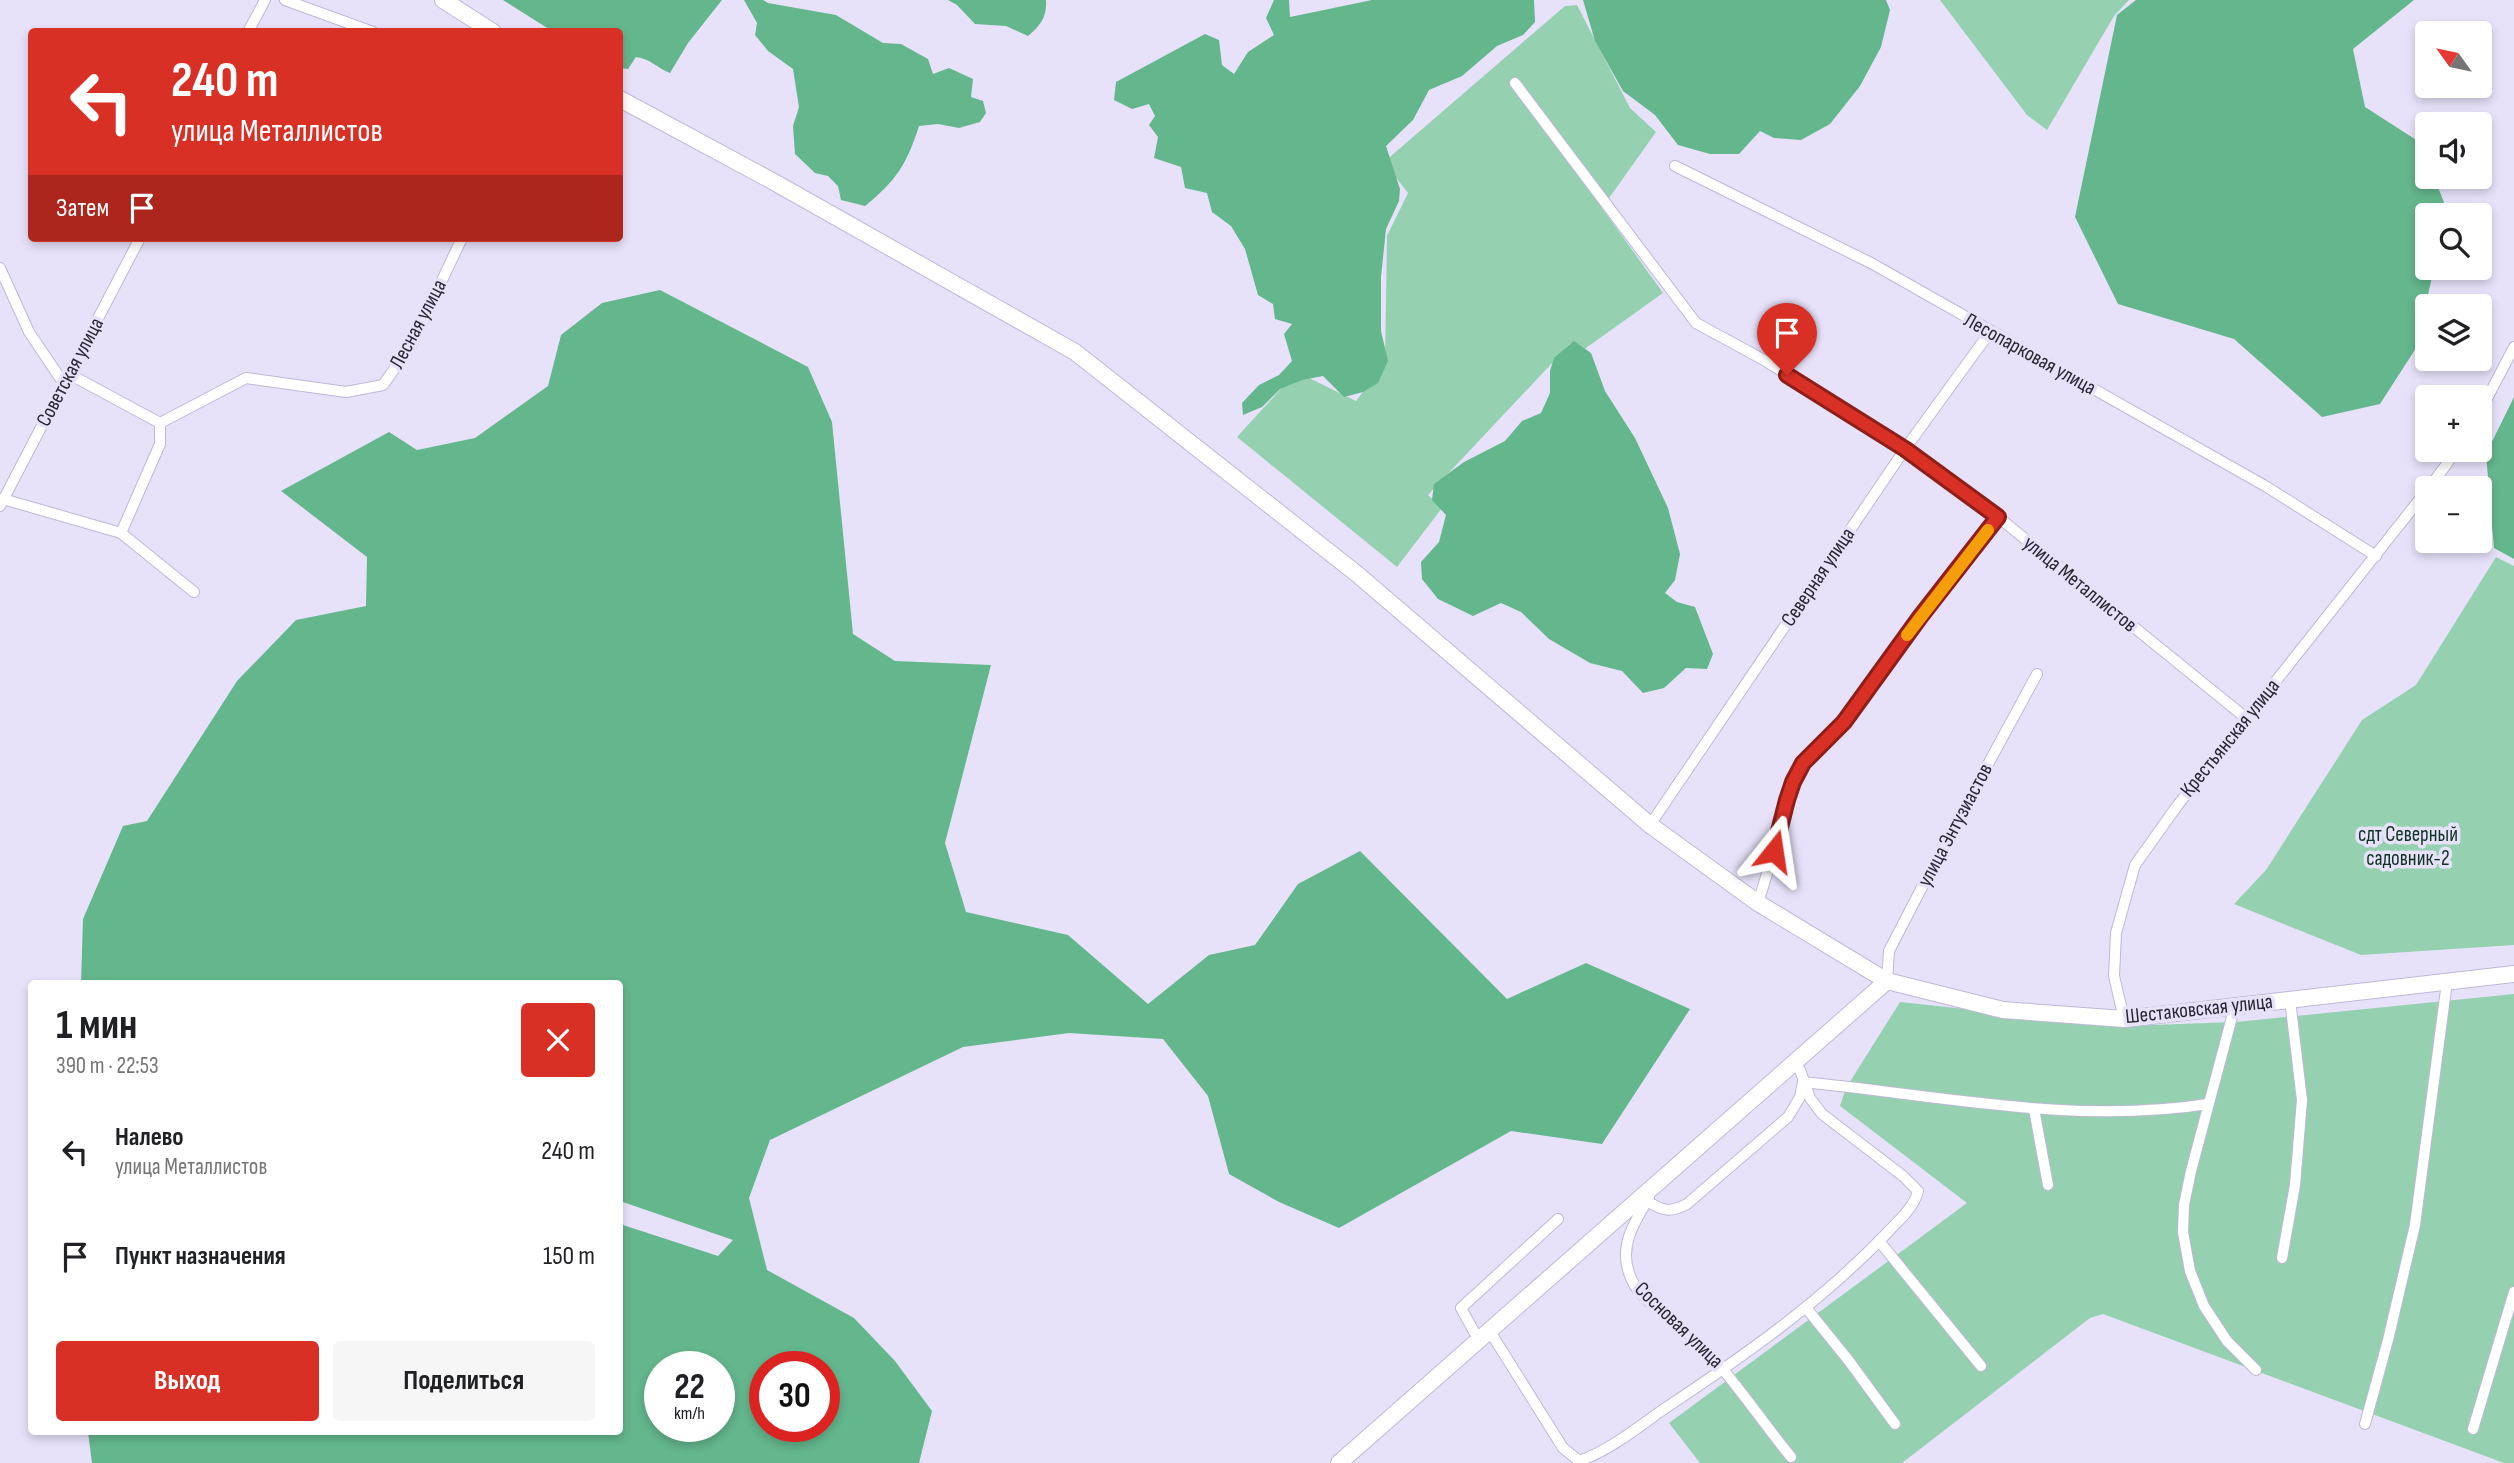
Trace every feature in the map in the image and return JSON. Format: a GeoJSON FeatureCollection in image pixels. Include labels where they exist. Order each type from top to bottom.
{"type":"FeatureCollection","features":[{"type":"Feature","properties":{"kind":"main road"},"geometry":{"type":"LineString","coordinates":[[443,0],[487,28]]}},
{"type":"Feature","properties":{"kind":"main road","name":"Шестаковская улица"},"geometry":{"type":"LineString","coordinates":[[623,101],[1075,352],[1357,574],[1650,825],[1758,903],[1887,981],[2003,1010],[2124,1019],[2514,974]]}},
{"type":"Feature","properties":{"kind":"main road"},"geometry":{"type":"LineString","coordinates":[[1339,1463],[1887,981]]}},
{"type":"Feature","properties":{"kind":"street"},"geometry":{"type":"LineString","coordinates":[[250,28],[265,0]]}},
{"type":"Feature","properties":{"kind":"street"},"geometry":{"type":"LineString","coordinates":[[285,0],[362,28]]}},
{"type":"Feature","properties":{"kind":"street","name":"улица Металлистов"},"geometry":{"type":"LineString","coordinates":[[1516,83],[1696,323],[1764,360],[1905,449],[1998,517],[2246,718]]}},
{"type":"Feature","properties":{"kind":"street","name":"Лесопарковая улица"},"geometry":{"type":"LineString","coordinates":[[1675,166],[1871,263],[2267,487],[2376,556]]}},
{"type":"Feature","properties":{"kind":"street","name":"Советская улица"},"geometry":{"type":"LineString","coordinates":[[2,502],[138,242]]}},
{"type":"Feature","properties":{"kind":"street","name":"Лесная улица"},"geometry":{"type":"LineString","coordinates":[[160,423],[246,378],[346,391],[383,386],[412,344],[461,242]]}},
{"type":"Feature","properties":{"kind":"street"},"geometry":{"type":"LineString","coordinates":[[0,268],[29,332],[66,379],[160,423],[160,444],[121,533]]}},
{"type":"Feature","properties":{"kind":"street","name":"Северная улица"},"geometry":{"type":"LineString","coordinates":[[1650,825],[1905,449],[1990,332]]}},
{"type":"Feature","properties":{"kind":"street"},"geometry":{"type":"LineString","coordinates":[[2492,389],[2514,347]]}},
{"type":"Feature","properties":{"kind":"street"},"geometry":{"type":"LineString","coordinates":[[2,502],[121,533],[194,592]]}},
{"type":"Feature","properties":{"kind":"street","name":"Крестьянская улица"},"geometry":{"type":"LineString","coordinates":[[2124,1019],[2114,976],[2116,933],[2135,865],[2176,806],[2415,506]]}},
{"type":"Feature","properties":{"kind":"street"},"geometry":{"type":"LineString","coordinates":[[1758,903],[1787,800],[1803,763],[1844,722],[1920,617],[1998,517]]}},
{"type":"Feature","properties":{"kind":"street","name":"улица Энтузиастов"},"geometry":{"type":"LineString","coordinates":[[1887,981],[1889,951],[2037,674]]}},
{"type":"Feature","properties":{"kind":"street"},"geometry":{"type":"LineString","coordinates":[[2365,1424],[2415,1225],[2447,982]]}},
{"type":"Feature","properties":{"kind":"street"},"geometry":{"type":"LineString","coordinates":[[2281,1258],[2295,1185],[2302,1100],[2290,1000]]}},
{"type":"Feature","properties":{"kind":"street"},"geometry":{"type":"LineString","coordinates":[[2229,1007],[2232,1017],[2229,1033],[2191,1171],[2184,1206],[2183,1232],[2190,1271],[2204,1306],[2227,1341],[2256,1370]]}},
{"type":"Feature","properties":{"kind":"street"},"geometry":{"type":"LineString","coordinates":[[1558,1219],[1461,1308],[1484,1334],[1563,1448],[1579,1461],[1634,1429],[1807,1309],[1879,1241],[1916,1200],[1918,1191],[1903,1176],[1822,1114],[1810,1098],[1800,1070],[1793,1062]]}},
{"type":"Feature","properties":{"kind":"street"},"geometry":{"type":"LineString","coordinates":[[1803,1082],[2034,1109],[2182,1108],[2208,1104]]}},
{"type":"Feature","properties":{"kind":"street"},"geometry":{"type":"LineString","coordinates":[[1647,1201],[1662,1211],[1672,1211],[1686,1204],[1788,1117],[1800,1097],[1803,1082]]}},
{"type":"Feature","properties":{"kind":"street"},"geometry":{"type":"LineString","coordinates":[[2034,1109],[2048,1185]]}},
{"type":"Feature","properties":{"kind":"street","name":"Сосновая улица"},"geometry":{"type":"LineString","coordinates":[[1659,1181],[1630,1231],[1626,1244],[1629,1275],[1651,1304],[1702,1345],[1724,1368],[1790,1458]]}},
{"type":"Feature","properties":{"kind":"street"},"geometry":{"type":"LineString","coordinates":[[1879,1241],[1981,1366]]}},
{"type":"Feature","properties":{"kind":"street"},"geometry":{"type":"LineString","coordinates":[[2473,1429],[2514,1292]]}},
{"type":"Feature","properties":{"kind":"street"},"geometry":{"type":"LineString","coordinates":[[1807,1309],[1895,1424]]}},
{"type":"Feature","properties":{"kind":"green space"},"geometry":{"type":"Polygon","coordinates":[[[503,0],[722,0],[688,43],[670,73],[636,57],[628,69],[623,68],[623,28],[547,28],[503,0]]]}},
{"type":"Feature","properties":{"kind":"green space"},"geometry":{"type":"Polygon","coordinates":[[[744,0],[763,0],[836,15],[883,43],[901,44],[928,59],[933,74],[949,68],[973,79],[971,97],[983,101],[986,113],[980,122],[959,128],[938,124],[919,126],[899,171],[876,197],[865,206],[841,200],[838,186],[828,176],[815,173],[795,154],[793,126],[799,107],[793,69],[768,51],[755,35],[757,23],[744,0]]]}},
{"type":"Feature","properties":{"kind":"green space"},"geometry":{"type":"Polygon","coordinates":[[[948,0],[1046,0],[1046,6],[1042,20],[1028,36],[1006,26],[975,24],[957,5],[948,0]]]}},
{"type":"Feature","properties":{"kind":"green space"},"geometry":{"type":"Polygon","coordinates":[[[1274,0],[1289,0],[1290,17],[1372,0],[1534,0],[1535,22],[1523,35],[1497,46],[1462,76],[1429,90],[1413,120],[1386,146],[1400,189],[1399,201],[1386,229],[1381,277],[1381,331],[1388,361],[1378,383],[1363,392],[1344,397],[1323,376],[1302,380],[1280,389],[1262,407],[1243,415],[1242,403],[1259,385],[1279,375],[1292,361],[1284,334],[1292,324],[1275,319],[1273,304],[1258,295],[1245,249],[1231,226],[1212,212],[1207,193],[1185,188],[1181,167],[1154,158],[1158,137],[1149,125],[1155,116],[1149,104],[1132,109],[1114,100],[1116,82],[1205,34],[1219,40],[1222,65],[1234,74],[1248,52],[1274,35],[1266,18],[1274,0]]]}},
{"type":"Feature","properties":{"kind":"green space"},"geometry":{"type":"Polygon","coordinates":[[[1583,0],[1886,0],[1890,10],[1881,47],[1860,86],[1830,124],[1801,140],[1774,138],[1760,131],[1739,154],[1710,154],[1678,145],[1655,115],[1623,91],[1595,41],[1583,0]]]}},
{"type":"Feature","properties":{"kind":"green space"},"geometry":{"type":"Polygon","coordinates":[[[1940,0],[2129,0],[2114,16],[2047,130],[2027,115],[1940,0]]]}},
{"type":"Feature","properties":{"kind":"green space"},"geometry":{"type":"Polygon","coordinates":[[[2136,0],[2414,0],[2353,49],[2365,107],[2415,139],[2415,189],[2439,189],[2444,203],[2415,203],[2415,280],[2431,280],[2428,294],[2415,294],[2415,350],[2380,404],[2322,417],[2234,339],[2118,304],[2075,217],[2117,15],[2136,0]]]}},
{"type":"Feature","properties":{"kind":"green space"},"geometry":{"type":"Polygon","coordinates":[[[1577,5],[1630,108],[1656,132],[1602,208],[1663,293],[1579,353],[1570,344],[1428,495],[1442,508],[1397,567],[1237,437],[1286,383],[1307,377],[1356,401],[1385,363],[1387,236],[1408,193],[1384,162],[1565,6],[1577,5]]]}},
{"type":"Feature","properties":{"kind":"green space"},"geometry":{"type":"Polygon","coordinates":[[[660,290],[808,367],[832,422],[853,634],[895,661],[991,665],[945,843],[966,912],[1068,935],[1148,1004],[1209,955],[1255,945],[1298,884],[1360,851],[1507,999],[1586,963],[1690,1009],[1602,1144],[1511,1131],[1339,1228],[1279,1202],[1229,1174],[1208,1096],[1163,1039],[1069,1033],[963,1047],[770,1140],[749,1198],[767,1270],[854,1318],[895,1361],[932,1411],[919,1463],[92,1463],[88,1435],[623,1435],[623,1225],[718,1256],[733,1240],[623,1202],[623,980],[81,980],[83,919],[123,826],[147,821],[237,681],[296,620],[366,606],[367,557],[281,491],[389,432],[417,450],[475,438],[548,386],[561,335],[602,303],[660,290]]]}},
{"type":"Feature","properties":{"kind":"green space"},"geometry":{"type":"Polygon","coordinates":[[[1574,341],[1591,353],[1605,391],[1635,438],[1668,508],[1680,554],[1675,580],[1665,593],[1677,602],[1695,607],[1713,654],[1707,669],[1686,668],[1664,688],[1643,693],[1622,671],[1590,663],[1549,639],[1521,612],[1501,603],[1473,616],[1438,599],[1422,579],[1421,562],[1439,542],[1446,515],[1432,500],[1434,484],[1464,462],[1505,441],[1522,421],[1541,413],[1550,393],[1550,371],[1554,358],[1574,341]]]}},
{"type":"Feature","properties":{"kind":"green space"},"geometry":{"type":"Polygon","coordinates":[[[2514,397],[2514,559],[2494,548],[2492,476],[2488,476],[2487,462],[2492,462],[2492,442],[2514,397]]]}},
{"type":"Feature","properties":{"kind":"green space","name":"сдт Северный садовник-2"},"geometry":{"type":"Polygon","coordinates":[[[2496,557],[2514,566],[2514,945],[2361,955],[2234,904],[2266,870],[2362,720],[2416,685],[2496,557]]]}},
{"type":"Feature","properties":{"kind":"green space"},"geometry":{"type":"Polygon","coordinates":[[[2514,994],[2514,1463],[2504,1463],[2103,1314],[2090,1318],[1902,1463],[1700,1463],[1669,1423],[1967,1203],[1840,1106],[1846,1088],[1900,1002],[2124,1026],[2236,1022],[2514,994]]]}},
{"type":"Feature","properties":{"kind":"slow traffic"},"geometry":{"type":"LineString","coordinates":[[1907,635],[1988,530]]}},
{"type":"Feature","properties":{"kind":"route"},"geometry":{"type":"LineString","coordinates":[[1774,851],[1787,800],[1803,763],[1844,722],[1920,617],[1998,517],[1905,449],[1787,375]]}}]}
